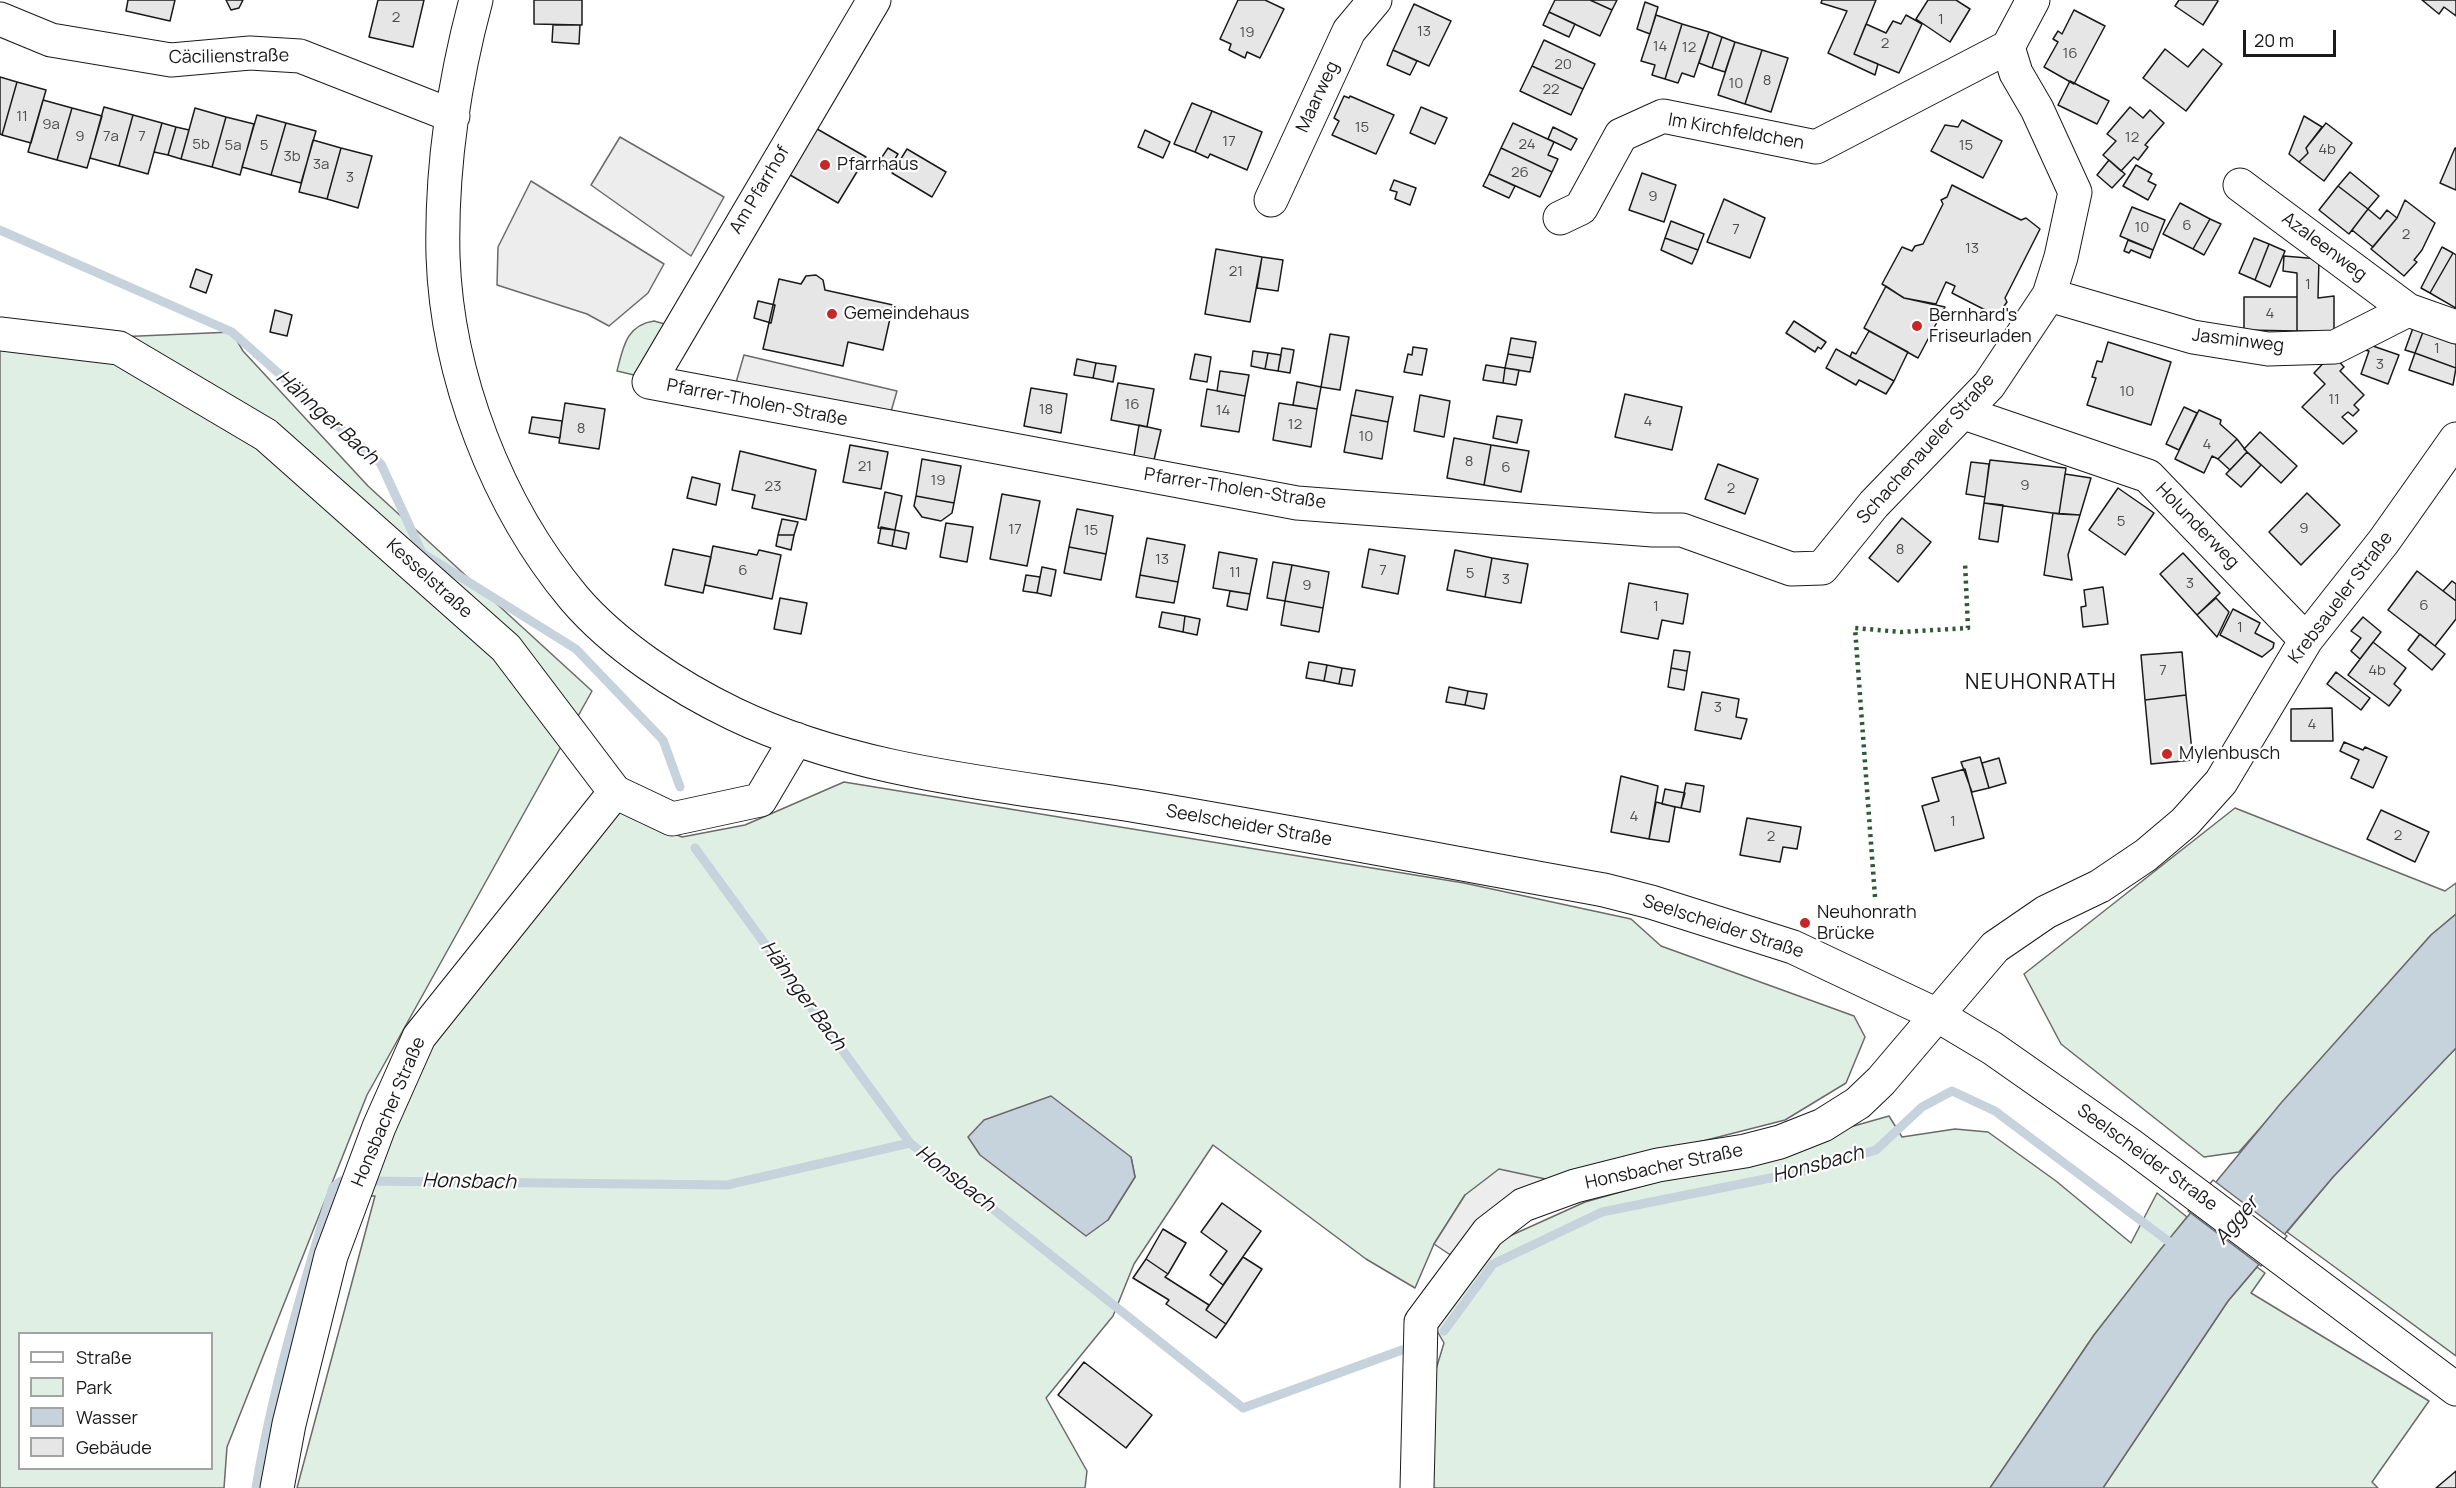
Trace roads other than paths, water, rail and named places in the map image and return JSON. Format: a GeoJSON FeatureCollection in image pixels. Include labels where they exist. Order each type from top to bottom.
{"type":"FeatureCollection","features":[{"type":"Feature","properties":{"kind":"street","name":"Seelscheider Straße"},"geometry":{"type":"LineString","coordinates":[[476,0],[468,31],[453,116],[445,179],[443,258],[452,329],[477,427],[532,537],[577,601],[663,674],[731,712],[796,739],[846,756],[898,768],[1346,843],[1628,896],[1793,947],[1938,1015],[1992,1048],[2129,1144],[2456,1389]]}},
{"type":"Feature","properties":{"kind":"street","name":"Am Pfarrhof"},"geometry":{"type":"LineString","coordinates":[[649,382],[874,0]]}},
{"type":"Feature","properties":{"kind":"street","name":"Maarweg"},"geometry":{"type":"LineString","coordinates":[[1271,200],[1348,31],[1375,0]]}},
{"type":"Feature","properties":{"kind":"street"},"geometry":{"type":"LineString","coordinates":[[2008,47],[2033,0]]}},
{"type":"Feature","properties":{"kind":"street","name":"Cäcilienstraße"},"geometry":{"type":"LineString","coordinates":[[0,19],[51,40],[171,60],[250,53],[300,56],[453,116]]}},
{"type":"Feature","properties":{"kind":"street","name":"Im Kirchfeldchen"},"geometry":{"type":"LineString","coordinates":[[1560,218],[1581,208],[1622,135],[1663,116],[1816,147],[2008,47]]}},
{"type":"Feature","properties":{"kind":"street","name":"Schachenaueler Straße"},"geometry":{"type":"LineString","coordinates":[[1822,568],[1874,504],[1989,385],[2049,295],[2061,257],[2075,192],[2037,109],[2016,73],[2008,47]]}},
{"type":"Feature","properties":{"kind":"street","name":"Azaleenweg"},"geometry":{"type":"LineString","coordinates":[[2240,185],[2408,310]]}},
{"type":"Feature","properties":{"kind":"street","name":"Jasminweg"},"geometry":{"type":"LineString","coordinates":[[2049,295],[2193,337],[2268,349],[2336,347],[2408,310]]}},
{"type":"Feature","properties":{"kind":"street"},"geometry":{"type":"LineString","coordinates":[[2408,310],[2456,327]]}},
{"type":"Feature","properties":{"kind":"street","name":"Kesselstraße"},"geometry":{"type":"LineString","coordinates":[[0,334],[119,348],[266,435],[506,648],[615,792],[672,819],[760,800],[796,739]]}},
{"type":"Feature","properties":{"kind":"street","name":"Pfarrer-Tholen-Straße"},"geometry":{"type":"LineString","coordinates":[[649,382],[1297,503],[1653,530],[1682,530],[1791,569],[1822,568]]}},
{"type":"Feature","properties":{"kind":"street","name":"Holunderweg"},"geometry":{"type":"LineString","coordinates":[[1964,413],[2148,476],[2306,639]]}},
{"type":"Feature","properties":{"kind":"street","name":"Krebsaueler Straße"},"geometry":{"type":"LineString","coordinates":[[1938,1015],[1995,947],[2046,912],[2100,886],[2146,855],[2185,822],[2222,782],[2306,639],[2384,541],[2456,439]]}},
{"type":"Feature","properties":{"kind":"street","name":"Honsbacher Straße"},"geometry":{"type":"LineString","coordinates":[[277,1488],[290,1424],[331,1256],[379,1127],[418,1037],[615,792]]}},
{"type":"Feature","properties":{"kind":"street","name":"Honsbacher Straße"},"geometry":{"type":"LineString","coordinates":[[1417,1488],[1421,1323],[1488,1232],[1523,1204],[1575,1186],[1658,1165],[1744,1151],[1780,1142],[1823,1125],[1858,1103],[1938,1015]]}},
{"type":"Feature","properties":{"kind":"water","name":"Agger"},"geometry":{"type":"Polygon","coordinates":[[[2456,914],[2456,1048],[2333,1177],[2228,1301],[2103,1488],[1990,1488],[2094,1335],[2160,1250],[2281,1103],[2431,935],[2456,914]]]}},
{"type":"Feature","properties":{"kind":"water"},"geometry":{"type":"Polygon","coordinates":[[[1051,1096],[1131,1157],[1135,1177],[1108,1220],[1086,1236],[980,1155],[968,1137],[984,1120],[1051,1096]]]}},
{"type":"Feature","properties":{"kind":"waterway","name":"Hähnger Bach"},"geometry":{"type":"LineString","coordinates":[[0,230],[232,332],[381,464],[422,553],[576,649],[663,740],[680,787]]}},
{"type":"Feature","properties":{"kind":"waterway","name":"Hähnger Bach"},"geometry":{"type":"LineString","coordinates":[[695,848],[910,1143]]}},
{"type":"Feature","properties":{"kind":"waterway","name":"Honsbach"},"geometry":{"type":"LineString","coordinates":[[1444,1331],[1493,1264],[1602,1212],[1805,1171],[1876,1150],[1922,1107],[1952,1091],[1995,1111],[2176,1247]]}},
{"type":"Feature","properties":{"kind":"waterway","name":"Honsbach"},"geometry":{"type":"LineString","coordinates":[[365,1181],[727,1185],[910,1143],[1243,1408],[1402,1350]]}},
{"type":"Feature","properties":{"kind":"waterway","name":"Honsbach"},"geometry":{"type":"LineString","coordinates":[[256,1488],[271,1411],[300,1299],[333,1187],[341,1181]]}},
{"type":"Feature","properties":{"kind":"place","name":"Pfarrhaus"},"geometry":{"type":"Point","coordinates":[825,165]}},
{"type":"Feature","properties":{"kind":"place","name":"Gemeindehaus"},"geometry":{"type":"Point","coordinates":[832,314]}},
{"type":"Feature","properties":{"kind":"place","name":"Bernhard's Friseurladen"},"geometry":{"type":"Point","coordinates":[1917,326]}},
{"type":"Feature","properties":{"kind":"place","name":"Mylenbusch"},"geometry":{"type":"Point","coordinates":[2167,754]}},
{"type":"Feature","properties":{"kind":"place","name":"Neuhonrath Brücke"},"geometry":{"type":"Point","coordinates":[1805,923]}},
{"type":"Feature","properties":{"kind":"district","name":"NEUHONRATH"},"geometry":{"type":"Point","coordinates":[2041,683]}}]}
